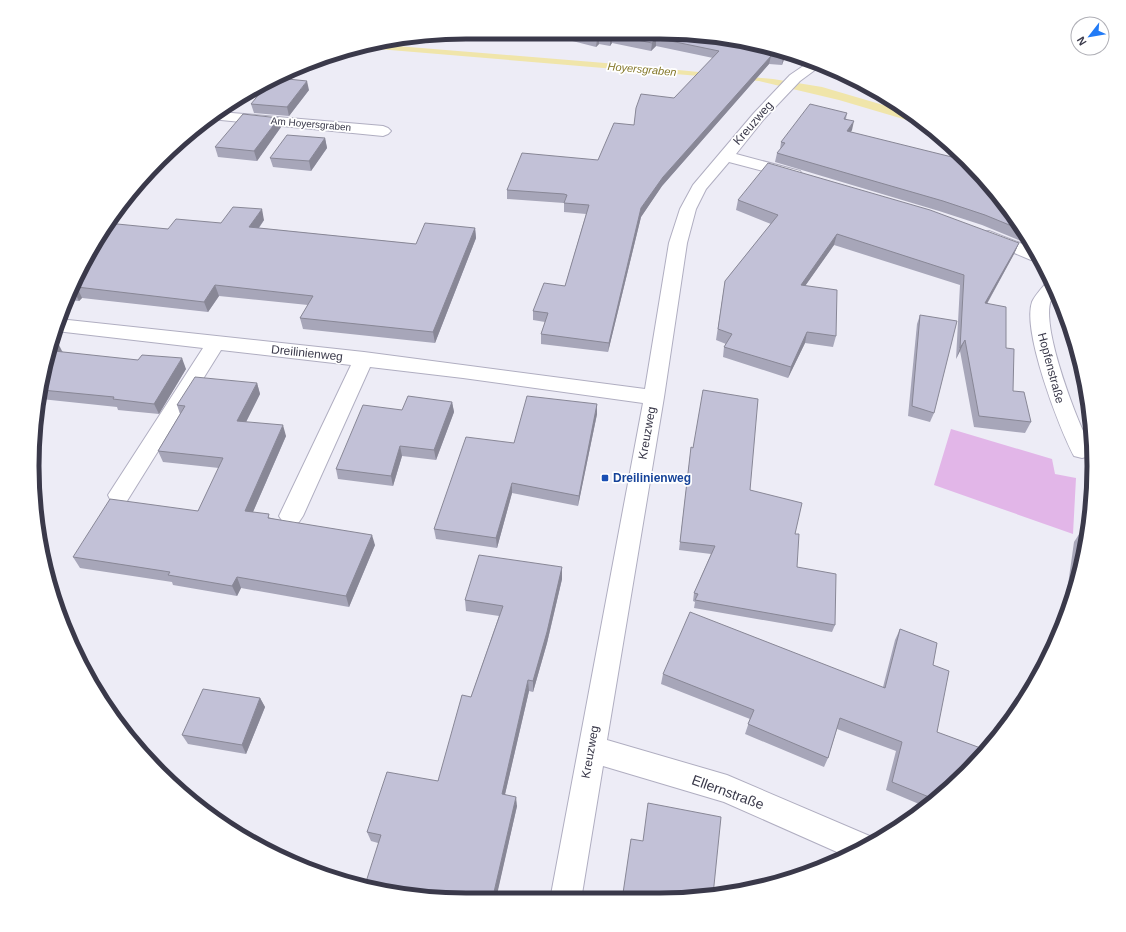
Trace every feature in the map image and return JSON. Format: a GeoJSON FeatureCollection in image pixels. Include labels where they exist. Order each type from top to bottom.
{"type":"FeatureCollection","features":[{"type":"Feature","properties":{"kind":"street","name":"Kreuzweg"},"geometry":{"type":"LineString","coordinates":[[566,893],[654,397],[678,243],[688,209],[699,188],[725,156],[795,78],[811,67]]}},
{"type":"Feature","properties":{"kind":"street","name":"Am Hoyersgraben"},"geometry":{"type":"LineString","coordinates":[[221,117],[384,131]]}},
{"type":"Feature","properties":{"kind":"street"},"geometry":{"type":"LineString","coordinates":[[725,156],[806,178]]}},
{"type":"Feature","properties":{"kind":"street"},"geometry":{"type":"LineString","coordinates":[[975,230],[1030,253]]}},
{"type":"Feature","properties":{"kind":"street","name":"Hopfenstraße"},"geometry":{"type":"LineString","coordinates":[[1049,292],[1042,302],[1040,326],[1062,409],[1071,431],[1082,450]]}},
{"type":"Feature","properties":{"kind":"street","name":"Dreilinienweg"},"geometry":{"type":"LineString","coordinates":[[63,326],[463,370],[654,397]]}},
{"type":"Feature","properties":{"kind":"street"},"geometry":{"type":"LineString","coordinates":[[119,495],[216,343]]}},
{"type":"Feature","properties":{"kind":"street"},"geometry":{"type":"LineString","coordinates":[[291,516],[364,360]]}},
{"type":"Feature","properties":{"kind":"street","name":"Ellernstraße"},"geometry":{"type":"LineString","coordinates":[[591,749],[727,789],[856,845]]}},
{"type":"Feature","properties":{"kind":"shaded area"},"geometry":{"type":"Polygon","coordinates":[[[951,429],[1052,459],[1055,474],[1076,478],[1073,534],[934,485],[951,429]]]}},
{"type":"Feature","properties":{"kind":"water","name":"Hoyersgraben"},"geometry":{"type":"Polygon","coordinates":[[[392,46],[605,63],[773,79],[822,87],[892,107],[912,122],[839,100],[759,81],[376,49],[392,46]]]}},
{"type":"Feature","properties":{"kind":"building"},"geometry":{"type":"Polygon","coordinates":[[[632,39],[655,39],[652,43],[632,39]]]}},
{"type":"Feature","properties":{"kind":"building"},"geometry":{"type":"Polygon","coordinates":[[[661,39],[716,43],[743,47],[778,56],[771,56],[663,177],[641,208],[609,343],[541,334],[548,313],[533,311],[544,283],[565,286],[589,205],[564,203],[567,195],[564,194],[507,190],[522,153],[598,160],[614,123],[634,125],[636,108],[641,94],[674,98],[719,51],[661,39]]]}},
{"type":"Feature","properties":{"kind":"building"},"geometry":{"type":"Polygon","coordinates":[[[287,79],[307,81],[287,107],[251,104],[262,91],[287,79]]]}},
{"type":"Feature","properties":{"kind":"building"},"geometry":{"type":"Polygon","coordinates":[[[810,104],[847,113],[844,119],[854,121],[847,131],[956,158],[981,184],[1013,227],[985,215],[943,201],[777,153],[785,143],[781,142],[810,104]]]}},
{"type":"Feature","properties":{"kind":"building"},"geometry":{"type":"Polygon","coordinates":[[[243,114],[279,118],[254,151],[215,147],[243,114]]]}},
{"type":"Feature","properties":{"kind":"building"},"geometry":{"type":"Polygon","coordinates":[[[287,135],[325,138],[309,161],[270,158],[287,135]]]}},
{"type":"Feature","properties":{"kind":"building"},"geometry":{"type":"Polygon","coordinates":[[[768,163],[930,210],[1019,243],[985,303],[1006,307],[1006,348],[1014,349],[1013,391],[1024,392],[1031,422],[979,416],[965,340],[960,348],[964,275],[837,234],[801,285],[837,290],[836,336],[807,332],[791,367],[724,347],[732,334],[718,329],[725,281],[778,215],[738,200],[768,163]]]}},
{"type":"Feature","properties":{"kind":"building"},"geometry":{"type":"Polygon","coordinates":[[[233,207],[262,209],[249,227],[416,244],[425,223],[475,228],[433,332],[300,318],[313,296],[215,285],[204,302],[79,287],[96,252],[115,224],[168,229],[176,219],[221,223],[233,207]]]}},
{"type":"Feature","properties":{"kind":"building"},"geometry":{"type":"Polygon","coordinates":[[[920,315],[957,321],[934,413],[912,406],[920,315]]]}},
{"type":"Feature","properties":{"kind":"building"},"geometry":{"type":"Polygon","coordinates":[[[55,351],[138,360],[142,355],[182,358],[154,404],[113,399],[114,397],[46,390],[55,351]]]}},
{"type":"Feature","properties":{"kind":"building"},"geometry":{"type":"Polygon","coordinates":[[[195,377],[257,383],[237,421],[283,425],[245,511],[269,514],[268,518],[372,535],[346,596],[237,577],[232,586],[168,575],[170,572],[73,557],[110,499],[198,511],[223,458],[158,451],[185,406],[177,405],[195,377]]]}},
{"type":"Feature","properties":{"kind":"building"},"geometry":{"type":"Polygon","coordinates":[[[703,390],[758,399],[750,490],[802,503],[795,534],[799,534],[797,567],[836,574],[835,625],[695,600],[698,594],[694,593],[715,546],[680,542],[691,447],[693,448],[703,390]]]}},
{"type":"Feature","properties":{"kind":"building"},"geometry":{"type":"Polygon","coordinates":[[[408,396],[452,402],[434,450],[400,446],[391,476],[336,469],[363,405],[402,410],[408,396]]]}},
{"type":"Feature","properties":{"kind":"building"},"geometry":{"type":"Polygon","coordinates":[[[527,396],[597,404],[579,496],[512,483],[496,538],[434,529],[466,437],[514,443],[527,396]]]}},
{"type":"Feature","properties":{"kind":"building"},"geometry":{"type":"Polygon","coordinates":[[[479,555],[562,567],[547,632],[533,681],[528,680],[502,794],[516,797],[494,892],[499,893],[438,892],[383,885],[366,881],[381,835],[367,832],[387,772],[438,781],[462,695],[471,697],[503,606],[465,600],[479,555]]]}},
{"type":"Feature","properties":{"kind":"building"},"geometry":{"type":"Polygon","coordinates":[[[690,612],[885,688],[900,629],[937,643],[933,665],[949,671],[937,732],[981,748],[962,768],[930,797],[892,782],[902,742],[840,718],[828,758],[748,724],[754,710],[663,674],[690,612]]]}},
{"type":"Feature","properties":{"kind":"building"},"geometry":{"type":"Polygon","coordinates":[[[203,689],[260,698],[242,745],[182,735],[203,689]]]}},
{"type":"Feature","properties":{"kind":"building"},"geometry":{"type":"Polygon","coordinates":[[[648,803],[721,817],[714,889],[688,892],[623,893],[631,839],[643,841],[648,803]]]}},
{"type":"Feature","properties":{"kind":"place","name":"Dreilinienweg"},"geometry":{"type":"Point","coordinates":[605,478]}}]}
